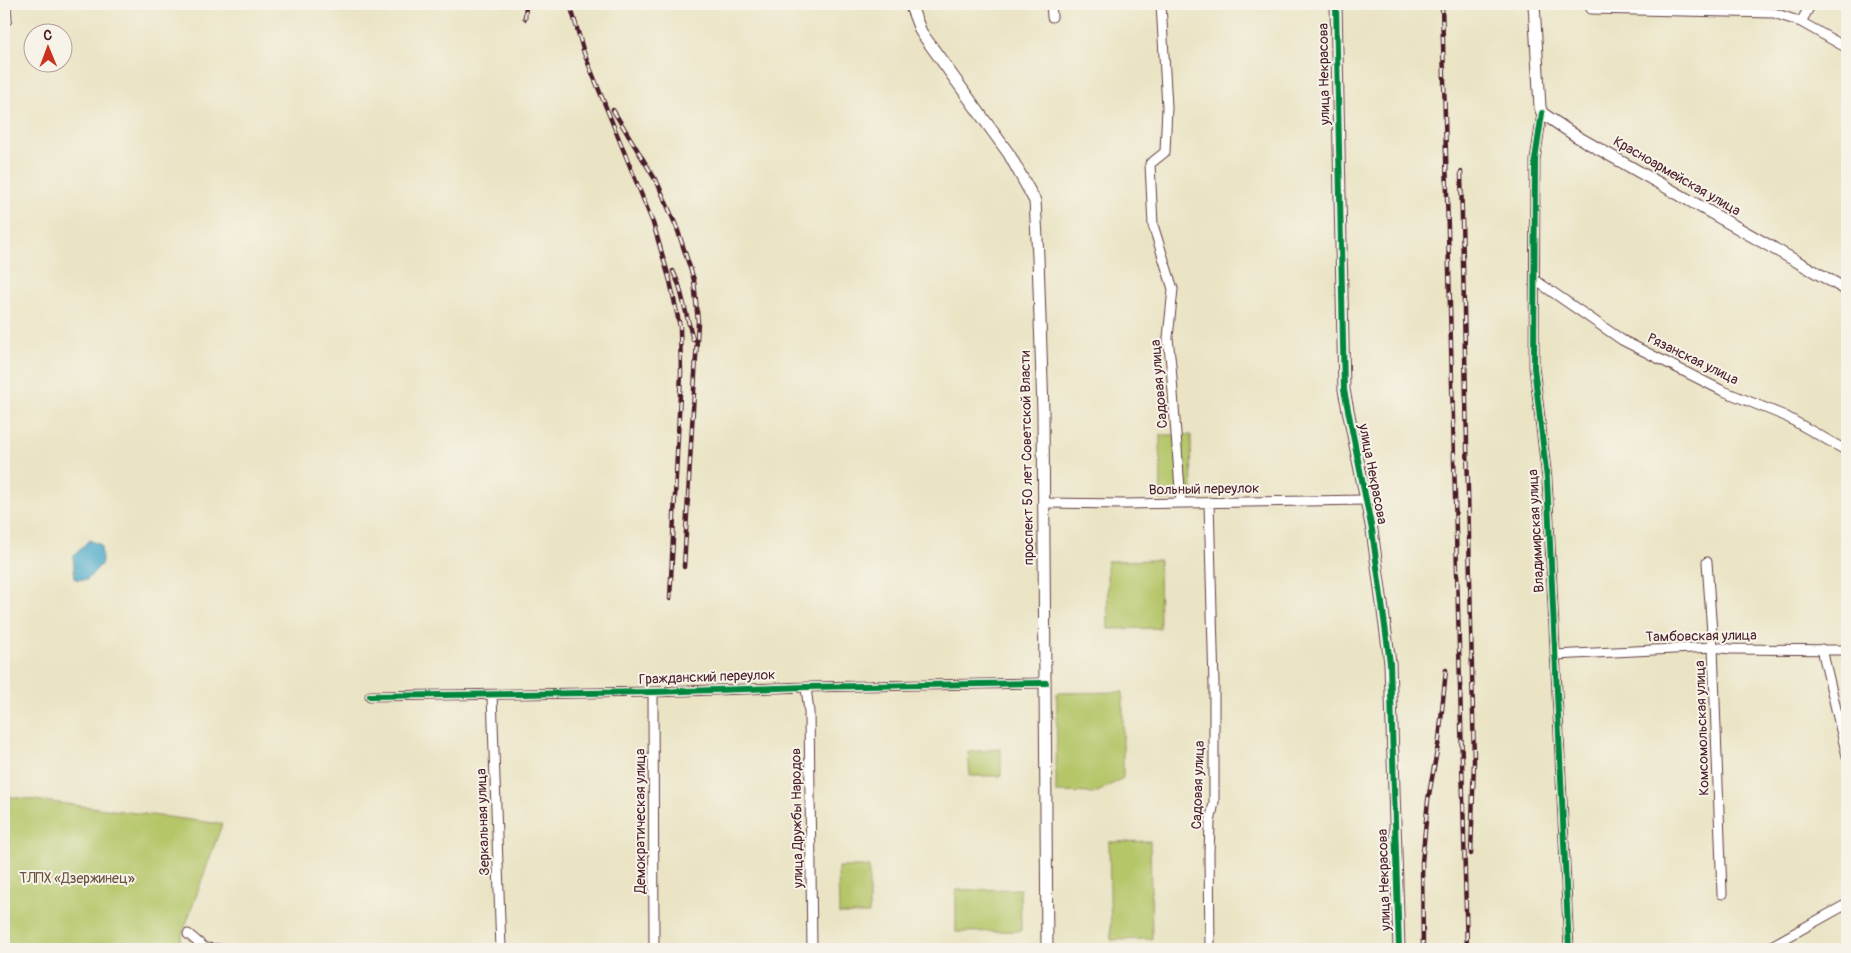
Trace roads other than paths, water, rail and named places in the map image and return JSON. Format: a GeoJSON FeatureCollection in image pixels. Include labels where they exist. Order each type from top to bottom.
{"type":"FeatureCollection","features":[{"type":"Feature","properties":{"kind":"street"},"geometry":{"type":"LineString","coordinates":[[6,4],[8,20]]}},
{"type":"Feature","properties":{"kind":"street","name":"проспект 50 лет Советской Власти"},"geometry":{"type":"LineString","coordinates":[[910,4],[922,32],[1009,154],[1035,201],[1043,412],[1047,949]]}},
{"type":"Feature","properties":{"kind":"street"},"geometry":{"type":"LineString","coordinates":[[1051,4],[1052,17]]}},
{"type":"Feature","properties":{"kind":"street","name":"Садовая улица"},"geometry":{"type":"LineString","coordinates":[[1161,4],[1167,107],[1165,152],[1150,164],[1152,217],[1173,289],[1168,338],[1181,503]]}},
{"type":"Feature","properties":{"kind":"street","name":"улица Некрасова"},"geometry":{"type":"LineString","coordinates":[[1336,4],[1344,390],[1372,530],[1390,663],[1399,949]]}},
{"type":"Feature","properties":{"kind":"street"},"geometry":{"type":"LineString","coordinates":[[1534,4],[1540,107],[1542,113]]}},
{"type":"Feature","properties":{"kind":"street"},"geometry":{"type":"LineString","coordinates":[[1589,4],[1591,9],[1774,13],[1801,22],[1847,48]]}},
{"type":"Feature","properties":{"kind":"street"},"geometry":{"type":"LineString","coordinates":[[1801,22],[1811,4]]}},
{"type":"Feature","properties":{"kind":"street","name":"Владимирская улица"},"geometry":{"type":"LineString","coordinates":[[1542,113],[1536,160],[1534,366],[1546,479],[1569,949]]}},
{"type":"Feature","properties":{"kind":"street","name":"Красноармейская улица"},"geometry":{"type":"LineString","coordinates":[[1542,113],[1576,136],[1847,290]]}},
{"type":"Feature","properties":{"kind":"street","name":"Рязанская улица"},"geometry":{"type":"LineString","coordinates":[[1535,280],[1622,340],[1721,390],[1785,416],[1847,451]]}},
{"type":"Feature","properties":{"kind":"street","name":"Вольный переулок"},"geometry":{"type":"LineString","coordinates":[[1043,503],[1365,500]]}},
{"type":"Feature","properties":{"kind":"street","name":"Садовая улица"},"geometry":{"type":"LineString","coordinates":[[1209,502],[1214,685],[1214,802],[1210,823],[1209,853],[1210,949]]}},
{"type":"Feature","properties":{"kind":"street","name":"Комсомольская улица"},"geometry":{"type":"LineString","coordinates":[[1707,562],[1713,646],[1722,894]]}},
{"type":"Feature","properties":{"kind":"street","name":"Тамбовская улица"},"geometry":{"type":"LineString","coordinates":[[1555,655],[1713,646],[1730,649],[1847,650]]}},
{"type":"Feature","properties":{"kind":"street"},"geometry":{"type":"LineString","coordinates":[[1822,649],[1847,756]]}},
{"type":"Feature","properties":{"kind":"street","name":"Гражданский переулок"},"geometry":{"type":"LineString","coordinates":[[370,696],[1046,683]]}},
{"type":"Feature","properties":{"kind":"street","name":"улица Дружбы Народов"},"geometry":{"type":"LineString","coordinates":[[806,687],[809,712],[812,949]]}},
{"type":"Feature","properties":{"kind":"street","name":"Демократическая улица"},"geometry":{"type":"LineString","coordinates":[[653,692],[654,949]]}},
{"type":"Feature","properties":{"kind":"street","name":"Зеркальная улица"},"geometry":{"type":"LineString","coordinates":[[492,695],[500,949]]}},
{"type":"Feature","properties":{"kind":"street"},"geometry":{"type":"LineString","coordinates":[[1766,949],[1847,904]]}},
{"type":"Feature","properties":{"kind":"street"},"geometry":{"type":"LineString","coordinates":[[188,934],[205,948],[220,949]]}},
{"type":"Feature","properties":{"kind":"water"},"geometry":{"type":"Polygon","coordinates":[[[89,540],[101,545],[102,563],[87,580],[75,579],[73,557],[89,540]]]}},
{"type":"Feature","properties":{"kind":"railway"},"geometry":{"type":"LineString","coordinates":[[525,19],[526,4]]}},
{"type":"Feature","properties":{"kind":"railway"},"geometry":{"type":"LineString","coordinates":[[570,4],[584,53],[653,223],[670,281],[680,327],[681,373],[670,599]]}},
{"type":"Feature","properties":{"kind":"railway"},"geometry":{"type":"LineString","coordinates":[[1442,4],[1467,949]]}},
{"type":"Feature","properties":{"kind":"railway"},"geometry":{"type":"LineString","coordinates":[[613,110],[658,184],[677,228],[694,280],[698,322],[684,567]]}},
{"type":"Feature","properties":{"kind":"railway"},"geometry":{"type":"LineString","coordinates":[[1461,172],[1474,761],[1471,854]]}},
{"type":"Feature","properties":{"kind":"railway"},"geometry":{"type":"LineString","coordinates":[[673,271],[679,285],[693,340]]}},
{"type":"Feature","properties":{"kind":"railway"},"geometry":{"type":"LineString","coordinates":[[1423,949],[1422,862],[1428,800],[1439,740],[1446,670]]}},
{"type":"Feature","properties":{"kind":"park label","name":"ТЛПХ «Дзержинец»"},"geometry":{"type":"Point","coordinates":[77,878]}}]}
